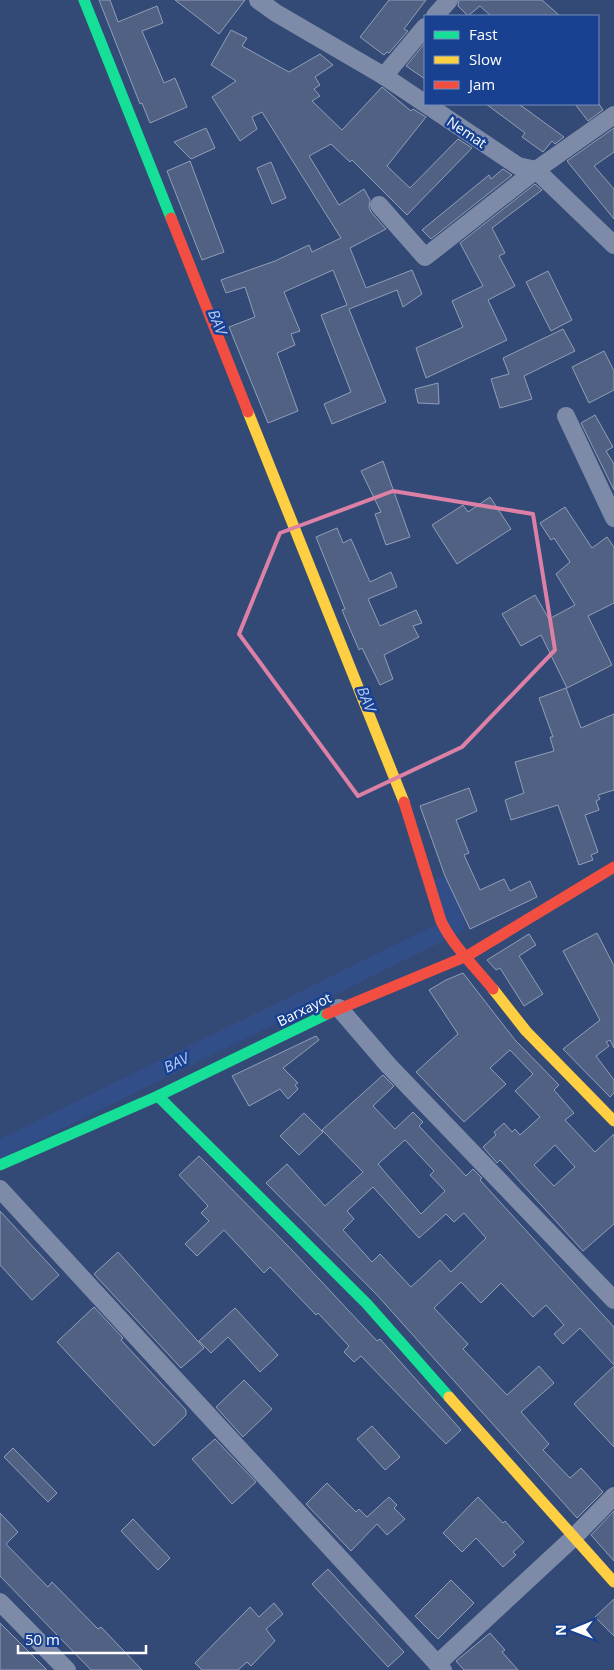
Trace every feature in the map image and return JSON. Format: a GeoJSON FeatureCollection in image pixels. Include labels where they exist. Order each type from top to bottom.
{"type":"FeatureCollection","features":[{"type":"Feature","properties":{"kind":"street"},"geometry":{"type":"LineString","coordinates":[[84,0],[411,820],[441,921],[448,938],[467,956],[526,1030],[614,1120]]}},
{"type":"Feature","properties":{"kind":"street","name":"Nemat"},"geometry":{"type":"LineString","coordinates":[[258,0],[276,13],[384,76],[424,103]]}},
{"type":"Feature","properties":{"kind":"street"},"geometry":{"type":"LineString","coordinates":[[436,15],[449,0]]}},
{"type":"Feature","properties":{"kind":"street"},"geometry":{"type":"LineString","coordinates":[[384,76],[424,28]]}},
{"type":"Feature","properties":{"kind":"street","name":"Nemat"},"geometry":{"type":"LineString","coordinates":[[427,105],[518,166],[536,170],[614,245]]}},
{"type":"Feature","properties":{"kind":"street"},"geometry":{"type":"LineString","coordinates":[[379,205],[425,257],[536,170],[614,115]]}},
{"type":"Feature","properties":{"kind":"street"},"geometry":{"type":"LineString","coordinates":[[566,416],[614,518]]}},
{"type":"Feature","properties":{"kind":"street","name":"Barxayot"},"geometry":{"type":"LineString","coordinates":[[0,1165],[158,1096],[339,1008],[467,956],[614,867]]}},
{"type":"Feature","properties":{"kind":"street"},"geometry":{"type":"LineString","coordinates":[[339,1008],[388,1066],[614,1300]]}},
{"type":"Feature","properties":{"kind":"street"},"geometry":{"type":"LineString","coordinates":[[158,1096],[367,1304],[614,1582]]}},
{"type":"Feature","properties":{"kind":"street"},"geometry":{"type":"LineString","coordinates":[[0,1189],[440,1667],[614,1496]]}},
{"type":"Feature","properties":{"kind":"street"},"geometry":{"type":"LineString","coordinates":[[0,1602],[66,1670]]}},
{"type":"Feature","properties":{"kind":"highlighted area"},"geometry":{"type":"Polygon","coordinates":[[[393,491],[533,514],[555,650],[462,747],[358,796],[239,634],[280,533],[393,491]]]}},
{"type":"Feature","properties":{"kind":"building"},"geometry":{"type":"Polygon","coordinates":[[[99,0],[110,0],[118,22],[157,6],[163,23],[142,31],[164,83],[175,78],[187,107],[150,123],[142,103],[140,104],[99,0]]]}},
{"type":"Feature","properties":{"kind":"building"},"geometry":{"type":"Polygon","coordinates":[[[175,0],[245,0],[219,34],[175,0]]]}},
{"type":"Feature","properties":{"kind":"building"},"geometry":{"type":"Polygon","coordinates":[[[389,0],[426,0],[404,29],[408,31],[389,53],[387,52],[384,55],[360,37],[389,0]]]}},
{"type":"Feature","properties":{"kind":"building"},"geometry":{"type":"Polygon","coordinates":[[[459,0],[542,0],[559,15],[490,15],[480,6],[467,15],[458,6],[459,0]]]}},
{"type":"Feature","properties":{"kind":"building"},"geometry":{"type":"Polygon","coordinates":[[[231,30],[247,38],[242,46],[289,72],[320,54],[333,65],[315,77],[320,85],[314,89],[320,96],[312,101],[342,130],[382,87],[411,111],[413,109],[426,117],[387,166],[410,188],[458,139],[472,148],[407,215],[352,160],[350,162],[331,144],[309,156],[339,205],[364,189],[370,200],[369,207],[371,212],[386,229],[350,248],[366,288],[412,270],[422,294],[403,307],[397,290],[349,309],[386,402],[332,424],[324,404],[351,392],[321,315],[347,305],[333,270],[284,292],[300,331],[291,334],[295,345],[277,353],[298,411],[268,423],[229,327],[255,317],[245,287],[226,293],[221,280],[275,261],[309,245],[312,252],[341,238],[262,112],[252,117],[257,129],[240,141],[212,97],[236,81],[211,65],[231,30]]]}},
{"type":"Feature","properties":{"kind":"building"},"geometry":{"type":"Polygon","coordinates":[[[424,44],[424,78],[406,66],[424,44]]]}},
{"type":"Feature","properties":{"kind":"building"},"geometry":{"type":"Polygon","coordinates":[[[599,104],[603,110],[588,121],[576,105],[599,104]]]}},
{"type":"Feature","properties":{"kind":"building"},"geometry":{"type":"Polygon","coordinates":[[[487,105],[520,105],[564,137],[555,144],[552,141],[543,152],[522,137],[525,133],[487,105]]]}},
{"type":"Feature","properties":{"kind":"building"},"geometry":{"type":"Polygon","coordinates":[[[206,128],[215,148],[191,159],[174,142],[206,128]]]}},
{"type":"Feature","properties":{"kind":"building"},"geometry":{"type":"Polygon","coordinates":[[[614,128],[614,152],[594,166],[614,189],[614,219],[567,161],[614,128]]]}},
{"type":"Feature","properties":{"kind":"building"},"geometry":{"type":"Polygon","coordinates":[[[190,161],[224,252],[202,260],[167,171],[190,161]]]}},
{"type":"Feature","properties":{"kind":"building"},"geometry":{"type":"Polygon","coordinates":[[[271,162],[286,198],[272,204],[257,168],[271,162]]]}},
{"type":"Feature","properties":{"kind":"building"},"geometry":{"type":"Polygon","coordinates":[[[503,169],[512,175],[431,239],[422,230],[489,175],[491,179],[503,169]]]}},
{"type":"Feature","properties":{"kind":"building"},"geometry":{"type":"Polygon","coordinates":[[[535,184],[542,190],[492,228],[505,253],[499,256],[515,286],[488,300],[507,340],[426,378],[416,348],[463,327],[452,301],[483,286],[460,243],[535,184]]]}},
{"type":"Feature","properties":{"kind":"building"},"geometry":{"type":"Polygon","coordinates":[[[548,271],[572,320],[551,331],[526,282],[548,271]]]}},
{"type":"Feature","properties":{"kind":"building"},"geometry":{"type":"Polygon","coordinates":[[[563,329],[575,351],[524,376],[532,399],[500,408],[491,379],[509,374],[503,358],[563,329]]]}},
{"type":"Feature","properties":{"kind":"building"},"geometry":{"type":"Polygon","coordinates":[[[604,351],[614,371],[614,390],[589,403],[572,367],[604,351]]]}},
{"type":"Feature","properties":{"kind":"building"},"geometry":{"type":"Polygon","coordinates":[[[438,383],[439,404],[418,403],[415,389],[438,383]]]}},
{"type":"Feature","properties":{"kind":"building"},"geometry":{"type":"Polygon","coordinates":[[[595,415],[613,447],[606,451],[614,464],[614,490],[581,423],[595,415]]]}},
{"type":"Feature","properties":{"kind":"building"},"geometry":{"type":"Polygon","coordinates":[[[383,461],[410,537],[386,545],[375,514],[381,512],[361,471],[383,461]]]}},
{"type":"Feature","properties":{"kind":"building"},"geometry":{"type":"Polygon","coordinates":[[[490,497],[511,529],[457,564],[432,525],[463,505],[468,512],[490,497]]]}},
{"type":"Feature","properties":{"kind":"building"},"geometry":{"type":"Polygon","coordinates":[[[565,507],[592,548],[607,537],[614,547],[614,603],[588,616],[612,665],[567,688],[541,635],[521,646],[502,614],[535,595],[549,619],[575,605],[556,574],[570,562],[554,538],[551,540],[540,523],[565,507]]]}},
{"type":"Feature","properties":{"kind":"building"},"geometry":{"type":"Polygon","coordinates":[[[337,528],[343,543],[351,539],[370,582],[391,572],[397,587],[368,599],[380,626],[416,610],[422,623],[413,626],[419,637],[384,655],[393,679],[380,685],[362,648],[359,650],[342,610],[345,609],[316,537],[337,528]]]}},
{"type":"Feature","properties":{"kind":"building"},"geometry":{"type":"Polygon","coordinates":[[[566,688],[581,728],[614,714],[614,790],[598,795],[600,799],[596,801],[599,810],[585,815],[598,852],[591,855],[593,860],[579,865],[558,805],[511,820],[505,800],[524,793],[515,762],[554,751],[550,737],[553,737],[539,698],[566,688]]]}},
{"type":"Feature","properties":{"kind":"building"},"geometry":{"type":"Polygon","coordinates":[[[469,788],[477,811],[456,820],[469,853],[464,855],[480,890],[504,879],[510,891],[530,881],[537,897],[470,929],[445,876],[420,806],[469,788]]]}},
{"type":"Feature","properties":{"kind":"building"},"geometry":{"type":"Polygon","coordinates":[[[597,933],[614,966],[614,1048],[610,1040],[606,1042],[609,1046],[596,1056],[614,1080],[614,1093],[610,1097],[563,1049],[600,1020],[563,951],[597,933]]]}},
{"type":"Feature","properties":{"kind":"building"},"geometry":{"type":"Polygon","coordinates":[[[529,934],[536,945],[519,956],[543,994],[524,1006],[500,968],[496,970],[487,960],[529,934]]]}},
{"type":"Feature","properties":{"kind":"building"},"geometry":{"type":"Polygon","coordinates":[[[463,973],[515,1040],[559,1085],[554,1090],[574,1113],[565,1120],[595,1152],[614,1134],[614,1224],[583,1251],[500,1160],[497,1163],[483,1147],[496,1135],[494,1132],[504,1123],[512,1132],[515,1129],[520,1135],[540,1117],[515,1091],[533,1074],[510,1050],[490,1068],[506,1084],[464,1122],[416,1072],[458,1034],[429,990],[463,973]],[[555,1145],[534,1165],[554,1186],[575,1167],[555,1145]]]}},
{"type":"Feature","properties":{"kind":"building"},"geometry":{"type":"Polygon","coordinates":[[[316,1036],[319,1040],[283,1068],[298,1083],[295,1085],[298,1089],[288,1099],[280,1089],[249,1106],[232,1076],[316,1036]]]}},
{"type":"Feature","properties":{"kind":"building"},"geometry":{"type":"Polygon","coordinates":[[[383,1075],[394,1086],[373,1106],[395,1129],[413,1112],[423,1122],[419,1126],[466,1176],[473,1169],[482,1178],[480,1180],[614,1327],[614,1365],[580,1328],[563,1344],[554,1334],[564,1325],[546,1305],[533,1317],[501,1283],[481,1303],[461,1282],[434,1308],[468,1344],[463,1349],[507,1395],[539,1366],[554,1383],[521,1412],[549,1444],[543,1450],[570,1478],[581,1468],[603,1492],[577,1518],[377,1295],[266,1183],[287,1164],[325,1206],[363,1172],[322,1130],[383,1075]],[[405,1140],[378,1164],[421,1214],[445,1191],[430,1175],[434,1171],[405,1140]],[[373,1187],[347,1211],[354,1219],[343,1230],[372,1262],[380,1254],[411,1287],[440,1260],[451,1272],[486,1238],[464,1213],[454,1222],[446,1214],[419,1238],[373,1187]]]}},
{"type":"Feature","properties":{"kind":"building"},"geometry":{"type":"Polygon","coordinates":[[[304,1113],[323,1132],[299,1155],[280,1136],[304,1113]]]}},
{"type":"Feature","properties":{"kind":"building"},"geometry":{"type":"Polygon","coordinates":[[[199,1156],[291,1249],[377,1341],[380,1339],[461,1430],[446,1444],[361,1356],[354,1362],[344,1352],[349,1346],[318,1313],[316,1315],[270,1267],[264,1273],[224,1230],[197,1256],[185,1244],[209,1221],[201,1213],[208,1206],[179,1175],[199,1156]]]}},
{"type":"Feature","properties":{"kind":"building"},"geometry":{"type":"Polygon","coordinates":[[[0,1211],[59,1275],[32,1300],[0,1265],[0,1211]]]}},
{"type":"Feature","properties":{"kind":"building"},"geometry":{"type":"Polygon","coordinates":[[[118,1252],[204,1348],[181,1368],[94,1274],[118,1252]]]}},
{"type":"Feature","properties":{"kind":"building"},"geometry":{"type":"Polygon","coordinates":[[[94,1307],[123,1338],[121,1340],[186,1410],[186,1415],[154,1446],[57,1342],[94,1307]]]}},
{"type":"Feature","properties":{"kind":"building"},"geometry":{"type":"Polygon","coordinates":[[[235,1308],[278,1355],[260,1372],[228,1337],[211,1353],[199,1341],[235,1308]]]}},
{"type":"Feature","properties":{"kind":"building"},"geometry":{"type":"Polygon","coordinates":[[[614,1366],[614,1447],[574,1404],[614,1366]]]}},
{"type":"Feature","properties":{"kind":"building"},"geometry":{"type":"Polygon","coordinates":[[[244,1380],[272,1409],[243,1437],[216,1407],[244,1380]]]}},
{"type":"Feature","properties":{"kind":"building"},"geometry":{"type":"Polygon","coordinates":[[[372,1426],[400,1457],[385,1470],[357,1439],[372,1426]]]}},
{"type":"Feature","properties":{"kind":"building"},"geometry":{"type":"Polygon","coordinates":[[[215,1439],[256,1482],[232,1504],[192,1459],[215,1439]]]}},
{"type":"Feature","properties":{"kind":"building"},"geometry":{"type":"Polygon","coordinates":[[[13,1448],[57,1493],[48,1502],[4,1457],[13,1448]]]}},
{"type":"Feature","properties":{"kind":"building"},"geometry":{"type":"Polygon","coordinates":[[[327,1483],[356,1512],[359,1509],[367,1517],[389,1497],[397,1505],[394,1508],[405,1519],[387,1535],[377,1524],[351,1551],[306,1504],[327,1483]]]}},
{"type":"Feature","properties":{"kind":"building"},"geometry":{"type":"Polygon","coordinates":[[[478,1497],[503,1523],[505,1521],[524,1542],[513,1552],[516,1555],[503,1567],[476,1538],[462,1552],[443,1533],[478,1497]]]}},
{"type":"Feature","properties":{"kind":"building"},"geometry":{"type":"Polygon","coordinates":[[[614,1511],[614,1561],[591,1535],[614,1511]]]}},
{"type":"Feature","properties":{"kind":"building"},"geometry":{"type":"Polygon","coordinates":[[[0,1513],[18,1532],[6,1544],[48,1587],[52,1582],[98,1629],[101,1627],[142,1670],[91,1670],[0,1576],[0,1513]]]}},
{"type":"Feature","properties":{"kind":"building"},"geometry":{"type":"Polygon","coordinates":[[[133,1519],[170,1558],[158,1570],[121,1531],[133,1519]]]}},
{"type":"Feature","properties":{"kind":"building"},"geometry":{"type":"Polygon","coordinates":[[[328,1569],[404,1652],[388,1667],[312,1584],[328,1569]]]}},
{"type":"Feature","properties":{"kind":"building"},"geometry":{"type":"Polygon","coordinates":[[[451,1580],[474,1603],[438,1639],[415,1616],[451,1580]]]}},
{"type":"Feature","properties":{"kind":"building"},"geometry":{"type":"Polygon","coordinates":[[[614,1599],[614,1636],[595,1617],[614,1599]]]}},
{"type":"Feature","properties":{"kind":"building"},"geometry":{"type":"Polygon","coordinates":[[[274,1603],[283,1614],[266,1629],[275,1641],[251,1666],[247,1662],[238,1670],[202,1670],[195,1663],[250,1607],[259,1617],[274,1603]]]}},
{"type":"Feature","properties":{"kind":"building"},"geometry":{"type":"Polygon","coordinates":[[[0,1623],[47,1670],[0,1670],[0,1623]]]}},
{"type":"Feature","properties":{"kind":"building"},"geometry":{"type":"Polygon","coordinates":[[[490,1633],[505,1650],[502,1652],[518,1670],[464,1670],[456,1661],[490,1633]]]}},
{"type":"Feature","properties":{"kind":"waterway","name":"BAV"},"geometry":{"type":"LineString","coordinates":[[0,1149],[456,925],[441,886]]}},
{"type":"Feature","properties":{"kind":"traffic: fast"},"geometry":{"type":"LineString","coordinates":[[84,0],[171,218]]}},
{"type":"Feature","properties":{"kind":"traffic: fast"},"geometry":{"type":"LineString","coordinates":[[0,1165],[158,1096],[327,1014]]}},
{"type":"Feature","properties":{"kind":"traffic: fast"},"geometry":{"type":"LineString","coordinates":[[158,1096],[367,1304],[449,1397]]}},
{"type":"Feature","properties":{"kind":"traffic: slow"},"geometry":{"type":"LineString","coordinates":[[248,412],[404,802]]}},
{"type":"Feature","properties":{"kind":"traffic: slow"},"geometry":{"type":"LineString","coordinates":[[493,989],[526,1031],[614,1121]]}},
{"type":"Feature","properties":{"kind":"traffic: slow"},"geometry":{"type":"LineString","coordinates":[[449,1397],[614,1582]]}},
{"type":"Feature","properties":{"kind":"traffic: jam"},"geometry":{"type":"LineString","coordinates":[[171,218],[248,412]]}},
{"type":"Feature","properties":{"kind":"traffic: jam"},"geometry":{"type":"LineString","coordinates":[[404,802],[441,921],[458,948],[493,989]]}},
{"type":"Feature","properties":{"kind":"traffic: jam"},"geometry":{"type":"LineString","coordinates":[[327,1014],[467,956],[614,867]]}}]}
